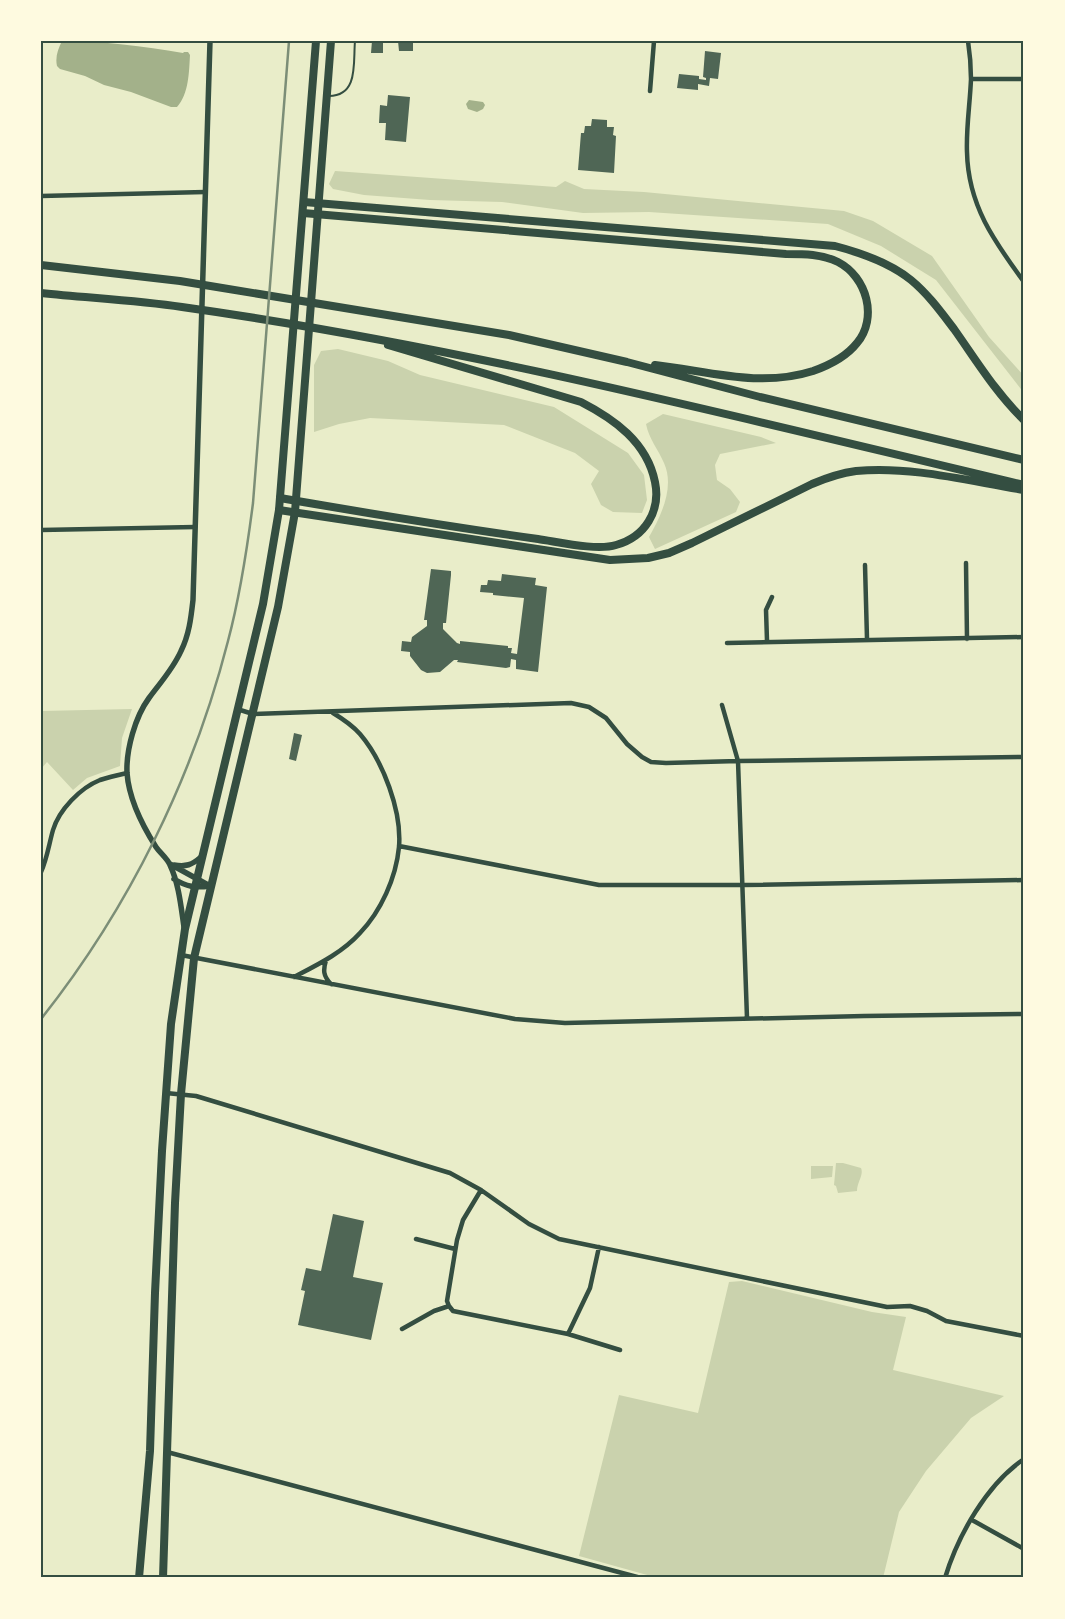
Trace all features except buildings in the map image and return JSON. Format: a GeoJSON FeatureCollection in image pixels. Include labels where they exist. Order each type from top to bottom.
{"type":"FeatureCollection","features":[{"type":"Feature","properties":{"kind":"highway"},"geometry":{"type":"LineString","coordinates":[[139,1578],[150,1451],[155,1293],[171,1024],[185,930],[263,604],[279,510],[316,41]]}},
{"type":"Feature","properties":{"kind":"highway"},"geometry":{"type":"LineString","coordinates":[[163,1578],[175,1213],[181,1094],[194,958],[278,607],[295,512],[331,41]]}},
{"type":"Feature","properties":{"kind":"highway"},"geometry":{"type":"LineString","coordinates":[[304,202],[835,246],[856,251],[912,280],[928,296],[1001,396],[1024,420]]}},
{"type":"Feature","properties":{"kind":"highway"},"geometry":{"type":"LineString","coordinates":[[303,213],[815,255],[838,262],[846,267],[860,282],[865,292],[868,316],[859,342],[847,354],[831,364],[812,371],[770,379],[738,378],[627,362]]}},
{"type":"Feature","properties":{"kind":"highway"},"geometry":{"type":"LineString","coordinates":[[41,265],[180,281],[482,330],[627,362],[760,397],[1024,460]]}},
{"type":"Feature","properties":{"kind":"highway"},"geometry":{"type":"LineString","coordinates":[[41,293],[179,306],[335,331],[481,358],[1024,485]]}},
{"type":"Feature","properties":{"kind":"highway"},"geometry":{"type":"LineString","coordinates":[[280,498],[487,532],[582,545],[614,546],[635,537],[651,519],[655,509],[656,484],[650,463],[632,437],[602,413],[581,402],[405,351],[364,336]]}},
{"type":"Feature","properties":{"kind":"highway"},"geometry":{"type":"LineString","coordinates":[[279,510],[610,560],[629,560],[669,553],[812,484],[830,477],[854,472],[911,471],[1024,490]]}},
{"type":"Feature","properties":{"kind":"highway"},"geometry":{"type":"LineString","coordinates":[[150,1451],[168,1452]]}},
{"type":"Feature","properties":{"kind":"street"},"geometry":{"type":"LineString","coordinates":[[210,41],[194,600],[188,634],[180,653],[171,669],[148,699],[138,717],[131,743],[127,773],[130,791],[140,818],[157,848],[170,864],[210,886]]}},
{"type":"Feature","properties":{"kind":"street"},"geometry":{"type":"LineString","coordinates":[[650,90],[654,41]]}},
{"type":"Feature","properties":{"kind":"street"},"geometry":{"type":"LineString","coordinates":[[968,41],[971,80],[967,152],[971,186],[975,201],[989,232],[1024,282]]}},
{"type":"Feature","properties":{"kind":"street"},"geometry":{"type":"LineString","coordinates":[[971,80],[1024,79]]}},
{"type":"Feature","properties":{"kind":"street"},"geometry":{"type":"LineString","coordinates":[[41,196],[205,192]]}},
{"type":"Feature","properties":{"kind":"street"},"geometry":{"type":"LineString","coordinates":[[41,530],[195,527]]}},
{"type":"Feature","properties":{"kind":"street"},"geometry":{"type":"LineString","coordinates":[[966,563],[968,639]]}},
{"type":"Feature","properties":{"kind":"street"},"geometry":{"type":"LineString","coordinates":[[864,565],[867,639]]}},
{"type":"Feature","properties":{"kind":"street"},"geometry":{"type":"LineString","coordinates":[[767,641],[766,610],[772,597]]}},
{"type":"Feature","properties":{"kind":"street"},"geometry":{"type":"LineString","coordinates":[[727,643],[1024,637]]}},
{"type":"Feature","properties":{"kind":"street"},"geometry":{"type":"LineString","coordinates":[[237,709],[253,714],[571,703],[589,707],[606,718],[627,744],[642,757],[651,762],[666,764],[738,760],[1024,757]]}},
{"type":"Feature","properties":{"kind":"street"},"geometry":{"type":"LineString","coordinates":[[722,705],[738,760],[747,1018]]}},
{"type":"Feature","properties":{"kind":"street"},"geometry":{"type":"LineString","coordinates":[[293,977],[326,960],[359,934],[378,909],[390,882],[399,846],[396,809],[374,754],[359,733],[332,712]]}},
{"type":"Feature","properties":{"kind":"street"},"geometry":{"type":"LineString","coordinates":[[41,872],[45,864],[53,829],[67,806],[94,783],[127,773]]}},
{"type":"Feature","properties":{"kind":"street"},"geometry":{"type":"LineString","coordinates":[[399,846],[599,885],[743,885],[1024,880]]}},
{"type":"Feature","properties":{"kind":"street"},"geometry":{"type":"LineString","coordinates":[[170,864],[185,866],[193,864],[202,857]]}},
{"type":"Feature","properties":{"kind":"street"},"geometry":{"type":"LineString","coordinates":[[170,864],[180,901],[185,930]]}},
{"type":"Feature","properties":{"kind":"street"},"geometry":{"type":"LineString","coordinates":[[174,879],[194,888],[210,886]]}},
{"type":"Feature","properties":{"kind":"street"},"geometry":{"type":"LineString","coordinates":[[181,955],[515,1019],[565,1023],[1024,1014]]}},
{"type":"Feature","properties":{"kind":"street"},"geometry":{"type":"LineString","coordinates":[[326,960],[324,974],[332,985]]}},
{"type":"Feature","properties":{"kind":"street"},"geometry":{"type":"LineString","coordinates":[[166,1093],[196,1096],[450,1173],[481,1190],[529,1224],[552,1236],[886,1307],[910,1306],[927,1311],[946,1320],[1024,1336]]}},
{"type":"Feature","properties":{"kind":"street"},"geometry":{"type":"LineString","coordinates":[[481,1190],[463,1220],[455,1249],[447,1301],[453,1311],[568,1334],[620,1350]]}},
{"type":"Feature","properties":{"kind":"street"},"geometry":{"type":"LineString","coordinates":[[416,1239],[455,1249]]}},
{"type":"Feature","properties":{"kind":"street"},"geometry":{"type":"LineString","coordinates":[[568,1334],[590,1288],[600,1247]]}},
{"type":"Feature","properties":{"kind":"street"},"geometry":{"type":"LineString","coordinates":[[402,1329],[449,1306]]}},
{"type":"Feature","properties":{"kind":"street"},"geometry":{"type":"LineString","coordinates":[[168,1452],[642,1578]]}},
{"type":"Feature","properties":{"kind":"street"},"geometry":{"type":"LineString","coordinates":[[945,1578],[960,1539],[985,1498],[1002,1476],[1024,1459]]}},
{"type":"Feature","properties":{"kind":"street"},"geometry":{"type":"LineString","coordinates":[[972,1520],[1024,1549]]}},
{"type":"Feature","properties":{"kind":"lane"},"geometry":{"type":"LineString","coordinates":[[326,96],[341,94],[353,80],[355,41]]}},
{"type":"Feature","properties":{"kind":"shaded area"},"geometry":{"type":"Polygon","coordinates":[[[62,41],[108,43],[183,53],[188,52],[190,55],[189,75],[184,96],[177,107],[171,107],[60,69],[57,66],[56,59],[62,41]]]}},
{"type":"Feature","properties":{"kind":"shaded area"},"geometry":{"type":"Polygon","coordinates":[[[469,100],[483,102],[485,105],[483,109],[477,112],[468,109],[466,104],[469,100]]]}},
{"type":"Feature","properties":{"kind":"shaded area"},"geometry":{"type":"Polygon","coordinates":[[[335,171],[556,187],[565,181],[584,189],[644,192],[844,211],[873,221],[932,256],[989,337],[1024,376],[1024,393],[936,280],[881,246],[828,224],[649,212],[583,213],[502,202],[430,200],[364,195],[333,189],[329,184],[335,171]]]}},
{"type":"Feature","properties":{"kind":"shaded area"},"geometry":{"type":"Polygon","coordinates":[[[338,349],[388,361],[420,375],[554,407],[628,453],[644,475],[647,500],[642,513],[613,512],[601,505],[591,484],[599,471],[575,453],[504,425],[370,418],[339,424],[314,432],[314,365],[321,351],[338,349]]]}},
{"type":"Feature","properties":{"kind":"shaded area"},"geometry":{"type":"Polygon","coordinates":[[[663,414],[761,437],[776,443],[720,454],[715,465],[717,480],[730,489],[740,502],[736,512],[655,549],[649,537],[662,511],[668,482],[664,463],[651,439],[646,424],[663,414]]]}},
{"type":"Feature","properties":{"kind":"shaded area"},"geometry":{"type":"Polygon","coordinates":[[[132,709],[122,738],[120,766],[87,778],[73,790],[47,762],[41,769],[41,711],[132,709]]]}},
{"type":"Feature","properties":{"kind":"shaded area"},"geometry":{"type":"Polygon","coordinates":[[[836,1163],[861,1168],[862,1173],[857,1191],[838,1193],[834,1185],[836,1163]]]}},
{"type":"Feature","properties":{"kind":"shaded area"},"geometry":{"type":"Polygon","coordinates":[[[811,1166],[833,1166],[832,1177],[811,1179],[811,1166]]]}},
{"type":"Feature","properties":{"kind":"shaded area"},"geometry":{"type":"Polygon","coordinates":[[[742,1281],[872,1312],[906,1317],[893,1370],[1004,1396],[971,1418],[926,1471],[899,1512],[883,1578],[658,1578],[579,1556],[619,1395],[698,1413],[729,1282],[742,1281]]]}},
{"type":"Feature","properties":{"kind":"railway"},"geometry":{"type":"LineString","coordinates":[[41,1019],[73,977],[102,932],[130,887],[154,840],[177,792],[196,742],[214,692],[228,641],[243,573],[253,503],[289,41]]}}]}
